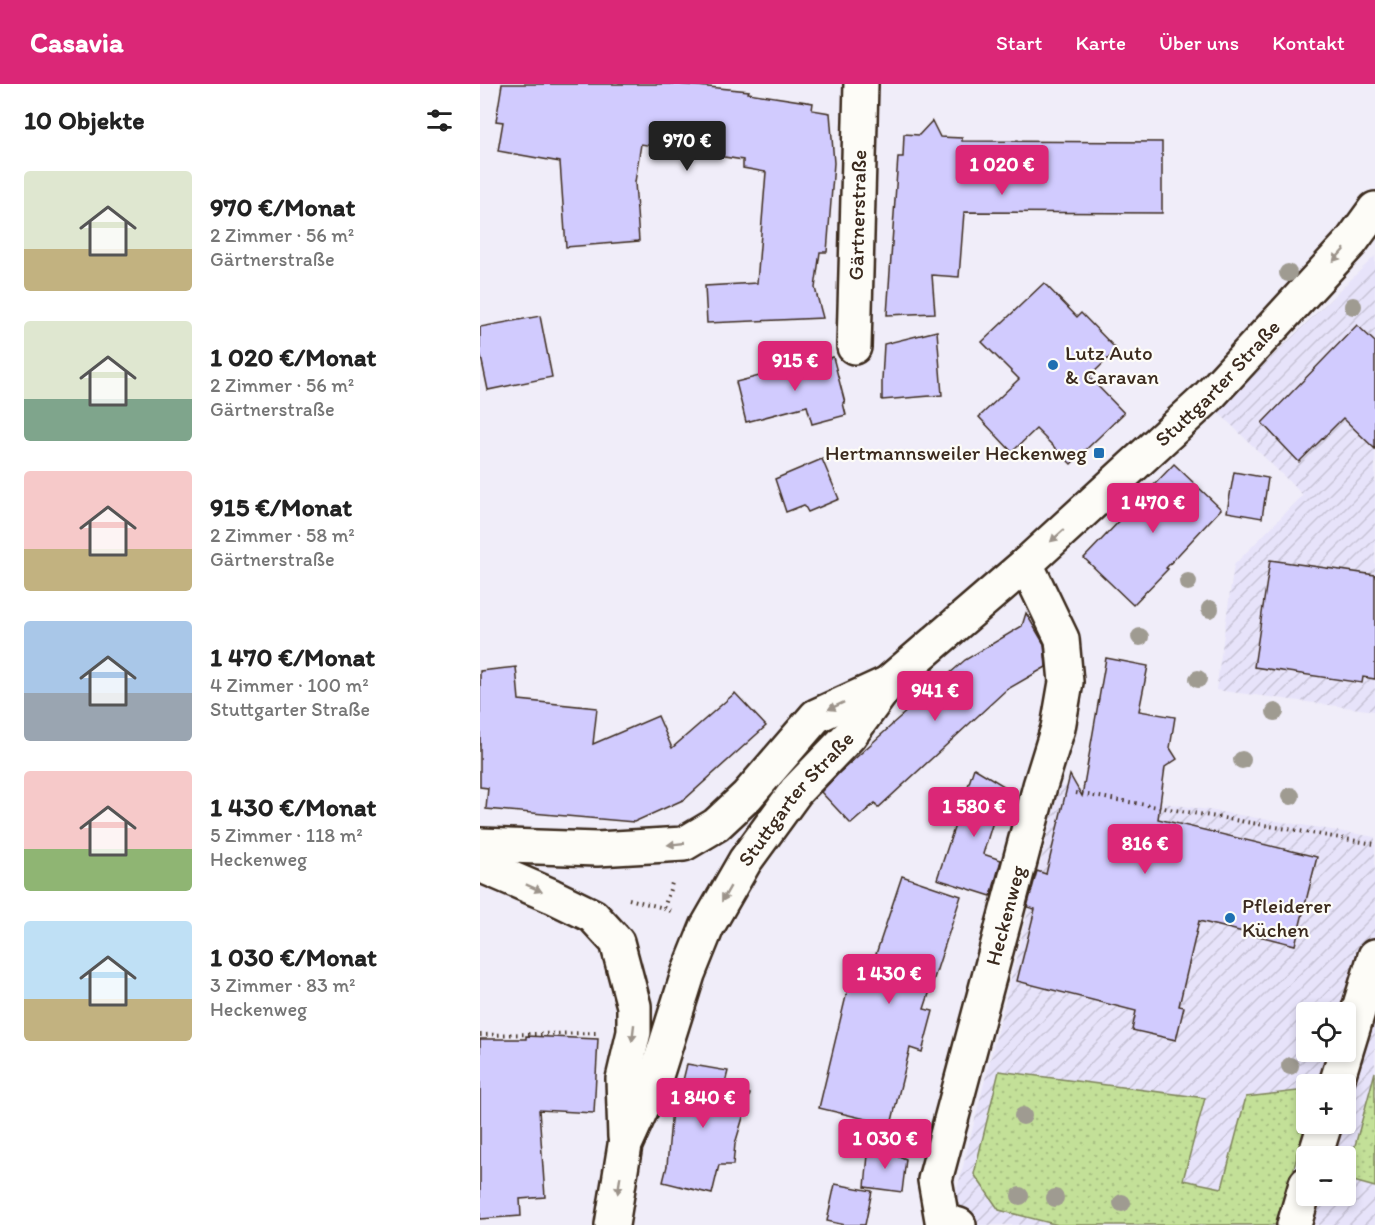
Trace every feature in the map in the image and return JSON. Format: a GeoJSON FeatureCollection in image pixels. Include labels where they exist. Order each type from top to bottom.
{"type":"FeatureCollection","features":[{"type":"Feature","properties":{"kind":"main road","name":"Gärtnerstraße"},"geometry":{"type":"LineString","coordinates":[[854,347],[861,84]]}},
{"type":"Feature","properties":{"kind":"main road","name":"Stuttgarter Straße"},"geometry":{"type":"LineString","coordinates":[[612,1225],[625,1145],[655,1079],[688,975],[707,927],[746,861],[796,791],[850,735],[889,682],[1026,564],[1208,398],[1351,242],[1375,209]]}},
{"type":"Feature","properties":{"kind":"main road","name":"Heckenweg"},"geometry":{"type":"LineString","coordinates":[[958,1225],[942,1220],[935,1180],[1040,786],[1058,728],[1065,682],[1062,639],[1026,564]]}},
{"type":"Feature","properties":{"kind":"main road"},"geometry":{"type":"LineString","coordinates":[[480,845],[597,849],[684,844],[716,825],[747,796],[816,716],[889,682]]}},
{"type":"Feature","properties":{"kind":"main road"},"geometry":{"type":"LineString","coordinates":[[480,865],[593,916],[617,942],[634,1006],[634,1032],[623,1079],[625,1145]]}},
{"type":"Feature","properties":{"kind":"main road"},"geometry":{"type":"LineString","coordinates":[[1339,1074],[1375,956]]}},
{"type":"Feature","properties":{"kind":"main road"},"geometry":{"type":"LineString","coordinates":[[1294,1225],[1300,1206]]}},
{"type":"Feature","properties":{"kind":"path"},"geometry":{"type":"LineString","coordinates":[[1040,786],[1375,844]]}},
{"type":"Feature","properties":{"kind":"path"},"geometry":{"type":"LineString","coordinates":[[593,916],[623,897],[664,908],[707,927]]}},
{"type":"Feature","properties":{"kind":"path"},"geometry":{"type":"LineString","coordinates":[[480,1035],[607,1033]]}},
{"type":"Feature","properties":{"kind":"shaded area"},"geometry":{"type":"Polygon","coordinates":[[[1375,256],[1375,711],[1216,690],[1234,565],[1303,495],[1217,411],[1375,256]]]}},
{"type":"Feature","properties":{"kind":"shaded area"},"geometry":{"type":"Polygon","coordinates":[[[1060,786],[1375,837],[1375,1225],[948,1225],[1060,786]]]}},
{"type":"Feature","properties":{"kind":"green space"},"geometry":{"type":"Polygon","coordinates":[[[999,1071],[1205,1098],[1183,1180],[1222,1188],[1246,1097],[1296,1091],[1296,1134],[1304,1134],[1300,1146],[1296,1146],[1296,1161],[1277,1225],[1058,1225],[999,1210],[974,1174],[999,1071]]]}},
{"type":"Feature","properties":{"kind":"green space"},"geometry":{"type":"Polygon","coordinates":[[[1375,1072],[1375,1187],[1356,1182],[1355,1146],[1375,1072]]]}},
{"type":"Feature","properties":{"kind":"building"},"geometry":{"type":"Polygon","coordinates":[[[502,84],[677,84],[749,91],[748,93],[813,103],[812,110],[830,113],[834,163],[827,252],[820,252],[815,288],[823,318],[707,323],[705,286],[757,283],[766,172],[743,168],[743,160],[641,144],[635,182],[639,241],[566,247],[560,162],[498,151],[503,122],[496,121],[502,84]]]}},
{"type":"Feature","properties":{"kind":"building"},"geometry":{"type":"Polygon","coordinates":[[[932,121],[940,137],[962,138],[962,141],[1162,142],[1162,213],[964,212],[959,277],[932,275],[935,313],[887,315],[898,157],[903,157],[904,134],[919,135],[932,121]]]}},
{"type":"Feature","properties":{"kind":"building","name":"Lutz Auto & Caravan"},"geometry":{"type":"Polygon","coordinates":[[[1044,283],[1077,317],[1081,313],[1117,350],[1089,377],[1124,413],[1071,464],[1036,429],[1012,452],[979,417],[1019,379],[982,342],[1044,283]]]}},
{"type":"Feature","properties":{"kind":"building"},"geometry":{"type":"Polygon","coordinates":[[[540,316],[552,377],[488,390],[480,352],[480,327],[540,316]]]}},
{"type":"Feature","properties":{"kind":"building"},"geometry":{"type":"Polygon","coordinates":[[[1357,325],[1375,342],[1375,449],[1343,418],[1299,462],[1262,423],[1357,325]]]}},
{"type":"Feature","properties":{"kind":"building"},"geometry":{"type":"Polygon","coordinates":[[[937,331],[942,395],[882,400],[884,344],[937,331]]]}},
{"type":"Feature","properties":{"kind":"building"},"geometry":{"type":"Polygon","coordinates":[[[833,357],[846,415],[812,424],[807,406],[746,422],[736,382],[833,357]]]}},
{"type":"Feature","properties":{"kind":"building"},"geometry":{"type":"Polygon","coordinates":[[[822,459],[839,499],[808,512],[804,505],[786,512],[775,479],[822,459]]]}},
{"type":"Feature","properties":{"kind":"building"},"geometry":{"type":"Polygon","coordinates":[[[1174,464],[1221,509],[1133,605],[1084,558],[1174,464]]]}},
{"type":"Feature","properties":{"kind":"building"},"geometry":{"type":"Polygon","coordinates":[[[1234,472],[1268,478],[1262,518],[1227,512],[1234,472]]]}},
{"type":"Feature","properties":{"kind":"building"},"geometry":{"type":"Polygon","coordinates":[[[1270,560],[1375,575],[1375,679],[1363,677],[1362,683],[1254,667],[1270,560]]]}},
{"type":"Feature","properties":{"kind":"building"},"geometry":{"type":"Polygon","coordinates":[[[1026,613],[1044,644],[1046,667],[1006,690],[878,808],[875,803],[851,824],[821,792],[892,724],[965,660],[1022,626],[1026,613]]]}},
{"type":"Feature","properties":{"kind":"building"},"geometry":{"type":"Polygon","coordinates":[[[1106,658],[1148,666],[1139,711],[1175,717],[1170,748],[1177,759],[1165,767],[1158,819],[1317,857],[1295,945],[1199,921],[1179,1006],[1184,1007],[1176,1040],[1132,1030],[1136,1011],[1017,981],[1035,909],[1027,907],[1037,871],[1046,874],[1070,775],[1082,796],[1106,658]]]}},
{"type":"Feature","properties":{"kind":"building"},"geometry":{"type":"Polygon","coordinates":[[[516,667],[519,700],[597,708],[593,744],[658,716],[672,748],[735,693],[766,726],[685,799],[634,822],[486,809],[488,788],[480,787],[480,671],[516,667]]]}},
{"type":"Feature","properties":{"kind":"building"},"geometry":{"type":"Polygon","coordinates":[[[974,768],[1004,786],[983,854],[1001,860],[991,896],[937,879],[974,768]]]}},
{"type":"Feature","properties":{"kind":"building"},"geometry":{"type":"Polygon","coordinates":[[[902,876],[961,896],[924,1009],[933,1011],[922,1052],[910,1048],[891,1125],[819,1108],[854,963],[871,969],[902,876]]]}},
{"type":"Feature","properties":{"kind":"building"},"geometry":{"type":"Polygon","coordinates":[[[526,1036],[598,1039],[594,1113],[539,1110],[545,1197],[520,1199],[521,1216],[480,1219],[480,1039],[526,1039],[526,1036]]]}},
{"type":"Feature","properties":{"kind":"building"},"geometry":{"type":"Polygon","coordinates":[[[687,1064],[728,1071],[724,1087],[750,1094],[735,1144],[733,1165],[719,1165],[712,1194],[663,1182],[667,1166],[673,1097],[679,1097],[687,1064]]]}},
{"type":"Feature","properties":{"kind":"building"},"geometry":{"type":"Polygon","coordinates":[[[869,1144],[906,1159],[902,1192],[865,1187],[869,1144]]]}},
{"type":"Feature","properties":{"kind":"building"},"geometry":{"type":"Polygon","coordinates":[[[835,1184],[872,1191],[865,1225],[845,1225],[827,1221],[835,1184]]]}},
{"type":"Feature","properties":{"kind":"place","name":"Lutz Auto & Caravan"},"geometry":{"type":"Point","coordinates":[1053,365]}},
{"type":"Feature","properties":{"kind":"place","name":"Hertmannsweiler Heckenweg"},"geometry":{"type":"Point","coordinates":[1099,453]}},
{"type":"Feature","properties":{"kind":"place","name":"Pfleiderer Küchen"},"geometry":{"type":"Point","coordinates":[1230,918]}}]}
